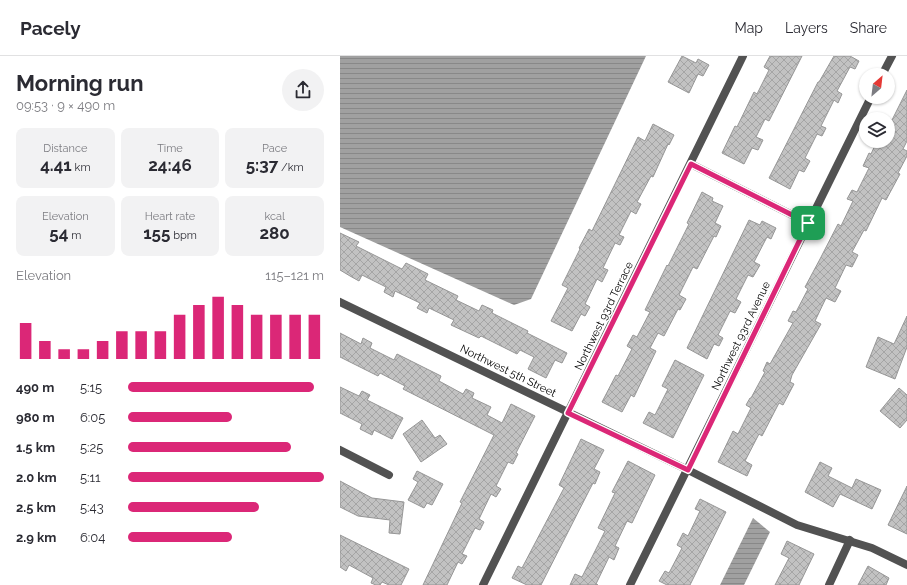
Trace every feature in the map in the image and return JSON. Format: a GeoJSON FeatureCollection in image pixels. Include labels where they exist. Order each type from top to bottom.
{"type":"FeatureCollection","features":[{"type":"Feature","properties":{"kind":"street","name":"Northwest 93rd Terrace"},"geometry":{"type":"LineString","coordinates":[[483,585],[743,56]]}},
{"type":"Feature","properties":{"kind":"street"},"geometry":{"type":"LineString","coordinates":[[886,68],[892,56]]}},
{"type":"Feature","properties":{"kind":"street","name":"Northwest 93rd Avenue"},"geometry":{"type":"LineString","coordinates":[[630,585],[868,104]]}},
{"type":"Feature","properties":{"kind":"street"},"geometry":{"type":"LineString","coordinates":[[691,164],[808,223]]}},
{"type":"Feature","properties":{"kind":"street","name":"Northwest 5th Street"},"geometry":{"type":"LineString","coordinates":[[340,302],[688,470],[797,525],[850,540],[872,548],[907,565]]}},
{"type":"Feature","properties":{"kind":"street"},"geometry":{"type":"LineString","coordinates":[[340,450],[389,475]]}},
{"type":"Feature","properties":{"kind":"street"},"geometry":{"type":"LineString","coordinates":[[829,585],[850,540]]}},
{"type":"Feature","properties":{"kind":"shaded area"},"geometry":{"type":"Polygon","coordinates":[[[340,56],[646,56],[531,299],[514,305],[340,227],[340,56]]]}},
{"type":"Feature","properties":{"kind":"shaded area"},"geometry":{"type":"Polygon","coordinates":[[[753,518],[770,532],[744,585],[720,585],[753,518]]]}},
{"type":"Feature","properties":{"kind":"building"},"geometry":{"type":"Polygon","coordinates":[[[682,56],[696,63],[698,59],[709,65],[703,76],[698,74],[689,93],[668,82],[682,56]]]}},
{"type":"Feature","properties":{"kind":"building"},"geometry":{"type":"Polygon","coordinates":[[[770,56],[802,56],[769,121],[765,119],[756,137],[763,140],[758,150],[752,148],[744,164],[722,153],[735,126],[737,127],[754,92],[757,94],[769,70],[764,67],[770,56]]]}},
{"type":"Feature","properties":{"kind":"building"},"geometry":{"type":"Polygon","coordinates":[[[834,56],[850,56],[859,61],[855,69],[850,67],[837,91],[842,94],[838,103],[834,100],[821,126],[826,128],[822,136],[817,134],[805,158],[810,161],[804,172],[799,170],[790,189],[769,178],[818,82],[834,56]]]}},
{"type":"Feature","properties":{"kind":"building"},"geometry":{"type":"Polygon","coordinates":[[[907,90],[907,141],[903,149],[907,151],[907,156],[898,173],[900,174],[886,200],[882,198],[866,231],[864,230],[852,252],[858,255],[852,267],[846,265],[835,288],[841,291],[835,302],[826,298],[815,321],[821,324],[792,375],[790,382],[794,384],[783,405],[779,403],[762,436],[759,434],[745,461],[752,465],[747,476],[718,462],[733,431],[738,434],[751,408],[746,405],[765,372],[763,371],[767,362],[770,364],[793,323],[788,321],[793,311],[796,312],[808,289],[805,287],[838,224],[841,226],[853,201],[847,199],[852,190],[857,192],[869,168],[863,166],[869,153],[871,154],[874,148],[895,148],[895,114],[907,90]]]}},
{"type":"Feature","properties":{"kind":"building"},"geometry":{"type":"Polygon","coordinates":[[[653,124],[674,135],[669,145],[668,144],[653,177],[651,176],[637,202],[641,204],[636,214],[631,211],[619,235],[624,237],[620,245],[615,243],[603,268],[608,270],[602,282],[597,279],[585,304],[590,307],[585,316],[581,314],[572,331],[551,321],[568,288],[562,285],[589,229],[592,231],[638,137],[645,141],[653,124]]]}},
{"type":"Feature","properties":{"kind":"building"},"geometry":{"type":"Polygon","coordinates":[[[702,192],[713,198],[712,201],[723,206],[715,223],[721,226],[716,237],[714,236],[697,269],[693,267],[679,295],[686,299],[680,310],[678,309],[664,336],[658,333],[650,348],[656,351],[634,397],[631,395],[622,412],[602,402],[632,349],[627,346],[633,335],[637,337],[650,312],[645,310],[689,224],[687,223],[702,192]]]}},
{"type":"Feature","properties":{"kind":"building"},"geometry":{"type":"Polygon","coordinates":[[[749,220],[760,225],[762,221],[776,228],[771,239],[767,237],[754,262],[760,265],[753,277],[748,275],[736,299],[741,302],[735,313],[730,311],[718,335],[723,338],[719,346],[714,344],[707,359],[687,348],[749,220]]]}},
{"type":"Feature","properties":{"kind":"building"},"geometry":{"type":"Polygon","coordinates":[[[340,233],[359,242],[356,246],[402,269],[406,263],[428,274],[425,280],[458,296],[456,300],[479,311],[482,305],[493,310],[492,313],[567,353],[562,363],[555,360],[546,378],[528,369],[534,357],[520,350],[517,354],[481,336],[479,338],[451,325],[454,320],[429,308],[427,313],[417,308],[420,303],[395,291],[393,297],[384,292],[386,287],[362,275],[359,281],[350,276],[340,270],[340,233]]]}},
{"type":"Feature","properties":{"kind":"building"},"geometry":{"type":"Polygon","coordinates":[[[907,316],[907,347],[895,379],[866,367],[878,337],[894,344],[907,316]]]}},
{"type":"Feature","properties":{"kind":"building"},"geometry":{"type":"Polygon","coordinates":[[[340,333],[361,344],[363,338],[372,343],[370,348],[394,360],[397,354],[441,376],[439,381],[463,394],[466,389],[474,393],[472,398],[491,407],[487,415],[502,423],[511,404],[535,416],[516,453],[518,454],[513,464],[508,462],[496,486],[501,489],[496,497],[491,494],[479,519],[484,522],[480,530],[475,528],[462,554],[467,556],[462,564],[458,562],[447,585],[423,585],[462,503],[460,502],[494,435],[403,389],[405,386],[380,373],[378,376],[340,357],[340,333]]]}},
{"type":"Feature","properties":{"kind":"building"},"geometry":{"type":"Polygon","coordinates":[[[675,360],[704,375],[673,438],[643,423],[649,412],[655,415],[668,389],[662,386],[675,360]]]}},
{"type":"Feature","properties":{"kind":"building"},"geometry":{"type":"Polygon","coordinates":[[[340,387],[359,396],[362,391],[370,395],[367,400],[403,418],[392,439],[374,430],[372,435],[360,429],[362,424],[340,413],[340,387]]]}},
{"type":"Feature","properties":{"kind":"building"},"geometry":{"type":"Polygon","coordinates":[[[899,388],[907,395],[907,420],[900,428],[880,411],[899,388]]]}},
{"type":"Feature","properties":{"kind":"building"},"geometry":{"type":"Polygon","coordinates":[[[422,420],[435,438],[440,435],[447,444],[421,462],[403,434],[422,420]]]}},
{"type":"Feature","properties":{"kind":"building"},"geometry":{"type":"Polygon","coordinates":[[[581,439],[604,450],[594,469],[600,472],[541,585],[527,585],[512,578],[518,566],[522,568],[564,488],[559,485],[581,439]]]}},
{"type":"Feature","properties":{"kind":"building"},"geometry":{"type":"Polygon","coordinates":[[[628,461],[655,475],[632,523],[627,521],[615,546],[619,548],[614,560],[609,557],[596,584],[598,585],[570,585],[575,574],[582,577],[605,531],[598,528],[615,493],[612,492],[628,461]]]}},
{"type":"Feature","properties":{"kind":"building"},"geometry":{"type":"Polygon","coordinates":[[[820,462],[832,468],[828,476],[852,488],[856,479],[881,490],[872,509],[840,494],[833,507],[805,492],[820,462]]]}},
{"type":"Feature","properties":{"kind":"building"},"geometry":{"type":"Polygon","coordinates":[[[417,471],[443,484],[432,505],[427,503],[424,508],[408,500],[418,482],[413,479],[417,471]]]}},
{"type":"Feature","properties":{"kind":"building"},"geometry":{"type":"Polygon","coordinates":[[[340,481],[372,498],[404,502],[400,534],[389,533],[390,520],[358,516],[340,507],[340,481]]]}},
{"type":"Feature","properties":{"kind":"building"},"geometry":{"type":"Polygon","coordinates":[[[907,486],[907,534],[888,525],[907,486]]]}},
{"type":"Feature","properties":{"kind":"building"},"geometry":{"type":"Polygon","coordinates":[[[700,499],[726,512],[690,585],[667,585],[659,581],[665,571],[669,573],[682,548],[677,545],[683,533],[688,536],[700,511],[695,509],[700,499]]]}},
{"type":"Feature","properties":{"kind":"building"},"geometry":{"type":"Polygon","coordinates":[[[340,535],[409,569],[401,585],[389,585],[382,582],[380,585],[376,585],[371,583],[373,578],[349,565],[346,571],[340,567],[340,535]]]}},
{"type":"Feature","properties":{"kind":"building"},"geometry":{"type":"Polygon","coordinates":[[[787,541],[814,554],[799,585],[775,585],[789,558],[781,554],[787,541]]]}},
{"type":"Feature","properties":{"kind":"building"},"geometry":{"type":"Polygon","coordinates":[[[868,566],[889,578],[886,585],[858,585],[868,566]]]}},
{"type":"Feature","properties":{"kind":"route"},"geometry":{"type":"LineString","coordinates":[[691,164],[808,223],[688,470],[568,413],[691,164]]}}]}
